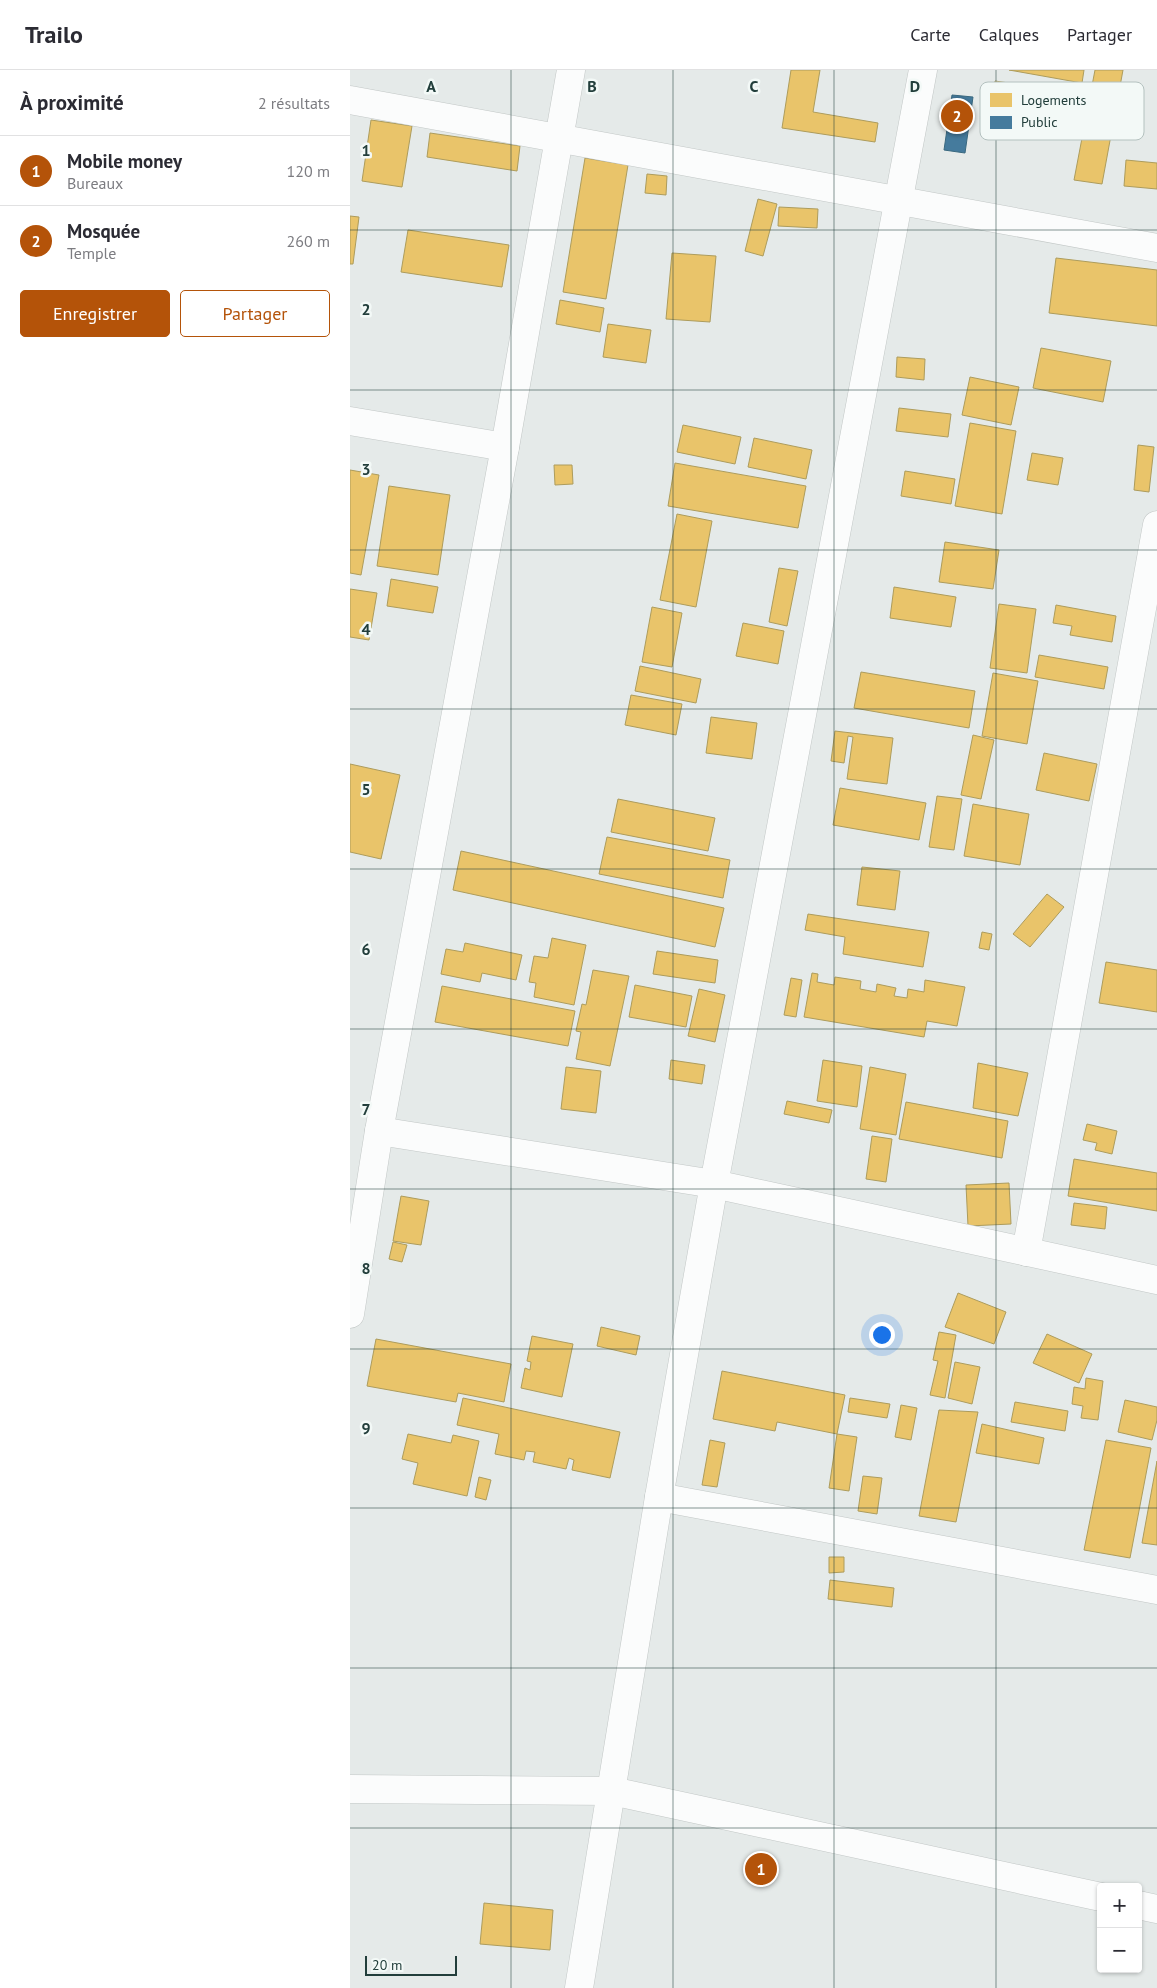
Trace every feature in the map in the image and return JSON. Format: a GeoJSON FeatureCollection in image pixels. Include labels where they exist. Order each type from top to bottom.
{"type":"FeatureCollection","features":[{"type":"Feature","properties":{"kind":"street"},"geometry":{"type":"LineString","coordinates":[[350,1314],[379,1131],[505,447],[571,70]]}},
{"type":"Feature","properties":{"kind":"street"},"geometry":{"type":"LineString","coordinates":[[579,1988],[659,1497],[714,1184],[923,70]]}},
{"type":"Feature","properties":{"kind":"street"},"geometry":{"type":"LineString","coordinates":[[350,100],[1157,248]]}},
{"type":"Feature","properties":{"kind":"street"},"geometry":{"type":"LineString","coordinates":[[350,421],[505,447]]}},
{"type":"Feature","properties":{"kind":"street"},"geometry":{"type":"LineString","coordinates":[[1026,1252],[1157,525]]}},
{"type":"Feature","properties":{"kind":"street"},"geometry":{"type":"LineString","coordinates":[[379,1131],[714,1184],[1157,1280]]}},
{"type":"Feature","properties":{"kind":"street"},"geometry":{"type":"LineString","coordinates":[[659,1497],[1157,1590]]}},
{"type":"Feature","properties":{"kind":"street"},"geometry":{"type":"LineString","coordinates":[[350,1789],[612,1791],[1097,1896]]}},
{"type":"Feature","properties":{"kind":"street"},"geometry":{"type":"LineString","coordinates":[[1142,1906],[1157,1909]]}},
{"type":"Feature","properties":{"kind":"building: Logements"},"geometry":{"type":"Polygon","coordinates":[[[791,70],[820,70],[813,112],[878,123],[875,142],[782,128],[791,70]]]}},
{"type":"Feature","properties":{"kind":"building: Logements"},"geometry":{"type":"Polygon","coordinates":[[[1009,70],[1084,70],[1082,82],[1009,70]]]}},
{"type":"Feature","properties":{"kind":"building: Logements"},"geometry":{"type":"Polygon","coordinates":[[[1095,70],[1123,70],[1121,82],[1093,82],[1095,70]]]}},
{"type":"Feature","properties":{"kind":"building: Logements"},"geometry":{"type":"Polygon","coordinates":[[[371,120],[412,126],[402,187],[362,181],[371,120]]]}},
{"type":"Feature","properties":{"kind":"building: Logements"},"geometry":{"type":"Polygon","coordinates":[[[430,133],[520,146],[517,171],[427,157],[430,133]]]}},
{"type":"Feature","properties":{"kind":"building: Logements"},"geometry":{"type":"Polygon","coordinates":[[[1082,140],[1110,140],[1102,184],[1074,180],[1082,140]]]}},
{"type":"Feature","properties":{"kind":"building: Logements"},"geometry":{"type":"Polygon","coordinates":[[[585,158],[628,165],[606,299],[563,292],[585,158]]]}},
{"type":"Feature","properties":{"kind":"building: Logements"},"geometry":{"type":"Polygon","coordinates":[[[1126,160],[1157,163],[1157,189],[1124,186],[1126,160]]]}},
{"type":"Feature","properties":{"kind":"building: Logements"},"geometry":{"type":"Polygon","coordinates":[[[647,174],[667,176],[666,195],[645,193],[647,174]]]}},
{"type":"Feature","properties":{"kind":"building: Logements"},"geometry":{"type":"Polygon","coordinates":[[[758,199],[777,204],[763,256],[745,251],[758,199]]]}},
{"type":"Feature","properties":{"kind":"building: Logements"},"geometry":{"type":"Polygon","coordinates":[[[779,207],[818,209],[817,228],[778,226],[779,207]]]}},
{"type":"Feature","properties":{"kind":"building: Logements"},"geometry":{"type":"Polygon","coordinates":[[[350,216],[359,217],[353,264],[350,264],[350,216]]]}},
{"type":"Feature","properties":{"kind":"building: Logements"},"geometry":{"type":"Polygon","coordinates":[[[408,230],[509,245],[502,287],[401,272],[408,230]]]}},
{"type":"Feature","properties":{"kind":"building: Logements"},"geometry":{"type":"Polygon","coordinates":[[[672,253],[716,256],[710,322],[666,319],[672,253]]]}},
{"type":"Feature","properties":{"kind":"building: Logements"},"geometry":{"type":"Polygon","coordinates":[[[1056,258],[1157,270],[1157,326],[1049,313],[1056,258]]]}},
{"type":"Feature","properties":{"kind":"building: Logements"},"geometry":{"type":"Polygon","coordinates":[[[560,300],[604,308],[600,332],[556,324],[560,300]]]}},
{"type":"Feature","properties":{"kind":"building: Logements"},"geometry":{"type":"Polygon","coordinates":[[[608,324],[651,330],[646,363],[603,357],[608,324]]]}},
{"type":"Feature","properties":{"kind":"building: Logements"},"geometry":{"type":"Polygon","coordinates":[[[1041,348],[1111,361],[1103,402],[1033,388],[1041,348]]]}},
{"type":"Feature","properties":{"kind":"building: Logements"},"geometry":{"type":"Polygon","coordinates":[[[897,357],[925,359],[924,380],[896,377],[897,357]]]}},
{"type":"Feature","properties":{"kind":"building: Logements"},"geometry":{"type":"Polygon","coordinates":[[[970,377],[1019,387],[1011,425],[962,415],[970,377]]]}},
{"type":"Feature","properties":{"kind":"building: Logements"},"geometry":{"type":"Polygon","coordinates":[[[899,408],[951,414],[948,437],[896,431],[899,408]]]}},
{"type":"Feature","properties":{"kind":"building: Logements"},"geometry":{"type":"Polygon","coordinates":[[[970,423],[1016,431],[1002,514],[955,506],[970,423]]]}},
{"type":"Feature","properties":{"kind":"building: Logements"},"geometry":{"type":"Polygon","coordinates":[[[683,425],[741,437],[735,464],[677,452],[683,425]]]}},
{"type":"Feature","properties":{"kind":"building: Logements"},"geometry":{"type":"Polygon","coordinates":[[[754,438],[812,450],[806,479],[748,467],[754,438]]]}},
{"type":"Feature","properties":{"kind":"building: Logements"},"geometry":{"type":"Polygon","coordinates":[[[1138,445],[1154,447],[1149,492],[1134,490],[1138,445]]]}},
{"type":"Feature","properties":{"kind":"building: Logements"},"geometry":{"type":"Polygon","coordinates":[[[1032,453],[1063,458],[1058,485],[1027,480],[1032,453]]]}},
{"type":"Feature","properties":{"kind":"building: Logements"},"geometry":{"type":"Polygon","coordinates":[[[675,463],[806,486],[798,528],[668,506],[675,463]]]}},
{"type":"Feature","properties":{"kind":"building: Logements"},"geometry":{"type":"Polygon","coordinates":[[[554,465],[572,465],[573,484],[555,485],[554,465]]]}},
{"type":"Feature","properties":{"kind":"building: Logements"},"geometry":{"type":"Polygon","coordinates":[[[350,470],[379,475],[361,575],[350,573],[350,470]]]}},
{"type":"Feature","properties":{"kind":"building: Logements"},"geometry":{"type":"Polygon","coordinates":[[[905,471],[955,479],[951,504],[901,496],[905,471]]]}},
{"type":"Feature","properties":{"kind":"building: Logements"},"geometry":{"type":"Polygon","coordinates":[[[389,486],[450,495],[438,575],[377,566],[389,486]]]}},
{"type":"Feature","properties":{"kind":"building: Logements"},"geometry":{"type":"Polygon","coordinates":[[[677,514],[712,521],[696,607],[660,600],[677,514]]]}},
{"type":"Feature","properties":{"kind":"building: Logements"},"geometry":{"type":"Polygon","coordinates":[[[945,542],[999,550],[993,589],[939,582],[945,542]]]}},
{"type":"Feature","properties":{"kind":"building: Logements"},"geometry":{"type":"Polygon","coordinates":[[[779,568],[798,571],[787,626],[769,622],[779,568]]]}},
{"type":"Feature","properties":{"kind":"building: Logements"},"geometry":{"type":"Polygon","coordinates":[[[391,579],[438,587],[433,613],[387,606],[391,579]]]}},
{"type":"Feature","properties":{"kind":"building: Logements"},"geometry":{"type":"Polygon","coordinates":[[[894,587],[956,597],[951,627],[890,618],[894,587]]]}},
{"type":"Feature","properties":{"kind":"building: Logements"},"geometry":{"type":"Polygon","coordinates":[[[350,589],[377,593],[369,640],[350,637],[350,589]]]}},
{"type":"Feature","properties":{"kind":"building: Logements"},"geometry":{"type":"Polygon","coordinates":[[[999,604],[1036,609],[1027,673],[990,668],[999,604]]]}},
{"type":"Feature","properties":{"kind":"building: Logements"},"geometry":{"type":"Polygon","coordinates":[[[1056,605],[1116,616],[1112,642],[1070,635],[1072,626],[1053,623],[1056,605]]]}},
{"type":"Feature","properties":{"kind":"building: Logements"},"geometry":{"type":"Polygon","coordinates":[[[652,607],[682,613],[672,667],[642,662],[652,607]]]}},
{"type":"Feature","properties":{"kind":"building: Logements"},"geometry":{"type":"Polygon","coordinates":[[[743,623],[784,631],[778,664],[736,656],[743,623]]]}},
{"type":"Feature","properties":{"kind":"building: Logements"},"geometry":{"type":"Polygon","coordinates":[[[1039,655],[1108,667],[1104,689],[1035,677],[1039,655]]]}},
{"type":"Feature","properties":{"kind":"building: Logements"},"geometry":{"type":"Polygon","coordinates":[[[640,666],[701,679],[696,703],[635,691],[640,666]]]}},
{"type":"Feature","properties":{"kind":"building: Logements"},"geometry":{"type":"Polygon","coordinates":[[[861,672],[975,691],[969,728],[854,708],[861,672]]]}},
{"type":"Feature","properties":{"kind":"building: Logements"},"geometry":{"type":"Polygon","coordinates":[[[993,673],[1038,681],[1027,744],[982,736],[993,673]]]}},
{"type":"Feature","properties":{"kind":"building: Logements"},"geometry":{"type":"Polygon","coordinates":[[[631,695],[682,704],[676,735],[625,725],[631,695]]]}},
{"type":"Feature","properties":{"kind":"building: Logements"},"geometry":{"type":"Polygon","coordinates":[[[711,717],[757,723],[752,759],[706,753],[711,717]]]}},
{"type":"Feature","properties":{"kind":"building: Logements"},"geometry":{"type":"Polygon","coordinates":[[[835,731],[893,738],[887,784],[847,779],[853,737],[848,736],[844,763],[831,761],[835,731]]]}},
{"type":"Feature","properties":{"kind":"building: Logements"},"geometry":{"type":"Polygon","coordinates":[[[973,735],[994,740],[981,799],[961,795],[973,735]]]}},
{"type":"Feature","properties":{"kind":"building: Logements"},"geometry":{"type":"Polygon","coordinates":[[[1044,753],[1097,764],[1089,801],[1036,790],[1044,753]]]}},
{"type":"Feature","properties":{"kind":"building: Logements"},"geometry":{"type":"Polygon","coordinates":[[[350,764],[400,775],[381,859],[350,852],[350,764]]]}},
{"type":"Feature","properties":{"kind":"building: Logements"},"geometry":{"type":"Polygon","coordinates":[[[840,788],[926,803],[919,840],[833,825],[840,788]]]}},
{"type":"Feature","properties":{"kind":"building: Logements"},"geometry":{"type":"Polygon","coordinates":[[[937,796],[962,799],[954,850],[929,847],[937,796]]]}},
{"type":"Feature","properties":{"kind":"building: Logements"},"geometry":{"type":"Polygon","coordinates":[[[618,799],[715,818],[708,851],[611,832],[618,799]]]}},
{"type":"Feature","properties":{"kind":"building: Logements"},"geometry":{"type":"Polygon","coordinates":[[[973,804],[1029,814],[1020,865],[964,856],[973,804]]]}},
{"type":"Feature","properties":{"kind":"building: Logements"},"geometry":{"type":"Polygon","coordinates":[[[607,837],[730,860],[723,898],[599,874],[607,837]]]}},
{"type":"Feature","properties":{"kind":"building: Logements"},"geometry":{"type":"Polygon","coordinates":[[[461,851],[724,908],[715,947],[453,890],[461,851]]]}},
{"type":"Feature","properties":{"kind":"building: Logements"},"geometry":{"type":"Polygon","coordinates":[[[862,867],[900,871],[895,910],[857,905],[862,867]]]}},
{"type":"Feature","properties":{"kind":"building: Logements"},"geometry":{"type":"Polygon","coordinates":[[[1047,894],[1064,907],[1030,947],[1013,934],[1047,894]]]}},
{"type":"Feature","properties":{"kind":"building: Logements"},"geometry":{"type":"Polygon","coordinates":[[[808,914],[929,932],[923,967],[843,954],[845,937],[805,930],[808,914]]]}},
{"type":"Feature","properties":{"kind":"building: Logements"},"geometry":{"type":"Polygon","coordinates":[[[982,932],[992,934],[989,950],[979,948],[982,932]]]}},
{"type":"Feature","properties":{"kind":"building: Logements"},"geometry":{"type":"Polygon","coordinates":[[[552,938],[586,945],[574,1005],[534,997],[536,983],[529,982],[534,956],[548,958],[552,938]]]}},
{"type":"Feature","properties":{"kind":"building: Logements"},"geometry":{"type":"Polygon","coordinates":[[[465,943],[522,955],[516,980],[482,973],[480,982],[441,974],[446,949],[463,952],[465,943]]]}},
{"type":"Feature","properties":{"kind":"building: Logements"},"geometry":{"type":"Polygon","coordinates":[[[657,951],[718,960],[715,983],[653,974],[657,951]]]}},
{"type":"Feature","properties":{"kind":"building: Logements"},"geometry":{"type":"Polygon","coordinates":[[[1106,962],[1157,970],[1157,1012],[1099,1003],[1106,962]]]}},
{"type":"Feature","properties":{"kind":"building: Logements"},"geometry":{"type":"Polygon","coordinates":[[[593,970],[629,976],[610,1066],[576,1059],[581,1032],[576,1031],[582,1004],[586,1005],[593,970]]]}},
{"type":"Feature","properties":{"kind":"building: Logements"},"geometry":{"type":"Polygon","coordinates":[[[812,973],[818,974],[817,982],[834,985],[835,977],[861,981],[860,989],[876,992],[877,984],[896,988],[894,996],[907,998],[908,989],[924,992],[925,980],[965,987],[957,1026],[927,1021],[924,1037],[804,1017],[812,973]]]}},
{"type":"Feature","properties":{"kind":"building: Logements"},"geometry":{"type":"Polygon","coordinates":[[[791,978],[802,980],[796,1017],[784,1015],[791,978]]]}},
{"type":"Feature","properties":{"kind":"building: Logements"},"geometry":{"type":"Polygon","coordinates":[[[635,985],[692,996],[686,1027],[629,1017],[635,985]]]}},
{"type":"Feature","properties":{"kind":"building: Logements"},"geometry":{"type":"Polygon","coordinates":[[[442,986],[575,1011],[568,1046],[435,1022],[442,986]]]}},
{"type":"Feature","properties":{"kind":"building: Logements"},"geometry":{"type":"Polygon","coordinates":[[[699,989],[725,995],[715,1042],[688,1036],[699,989]]]}},
{"type":"Feature","properties":{"kind":"building: Logements"},"geometry":{"type":"Polygon","coordinates":[[[671,1060],[705,1065],[702,1084],[669,1079],[671,1060]]]}},
{"type":"Feature","properties":{"kind":"building: Logements"},"geometry":{"type":"Polygon","coordinates":[[[823,1060],[862,1066],[857,1107],[817,1101],[823,1060]]]}},
{"type":"Feature","properties":{"kind":"building: Logements"},"geometry":{"type":"Polygon","coordinates":[[[978,1063],[1028,1073],[1018,1116],[973,1108],[978,1063]]]}},
{"type":"Feature","properties":{"kind":"building: Logements"},"geometry":{"type":"Polygon","coordinates":[[[566,1067],[601,1071],[596,1113],[561,1109],[566,1067]]]}},
{"type":"Feature","properties":{"kind":"building: Logements"},"geometry":{"type":"Polygon","coordinates":[[[870,1067],[906,1074],[896,1135],[860,1129],[870,1067]]]}},
{"type":"Feature","properties":{"kind":"building: Logements"},"geometry":{"type":"Polygon","coordinates":[[[787,1101],[832,1110],[829,1123],[784,1114],[787,1101]]]}},
{"type":"Feature","properties":{"kind":"building: Logements"},"geometry":{"type":"Polygon","coordinates":[[[906,1102],[1008,1121],[1002,1158],[899,1139],[906,1102]]]}},
{"type":"Feature","properties":{"kind":"building: Logements"},"geometry":{"type":"Polygon","coordinates":[[[1087,1124],[1117,1131],[1112,1154],[1095,1150],[1097,1143],[1083,1140],[1087,1124]]]}},
{"type":"Feature","properties":{"kind":"building: Logements"},"geometry":{"type":"Polygon","coordinates":[[[872,1136],[892,1139],[886,1182],[866,1179],[872,1136]]]}},
{"type":"Feature","properties":{"kind":"building: Logements"},"geometry":{"type":"Polygon","coordinates":[[[1074,1159],[1157,1173],[1157,1211],[1068,1196],[1074,1159]]]}},
{"type":"Feature","properties":{"kind":"building: Logements"},"geometry":{"type":"Polygon","coordinates":[[[1009,1183],[1011,1224],[968,1226],[966,1185],[1009,1183]]]}},
{"type":"Feature","properties":{"kind":"building: Logements"},"geometry":{"type":"Polygon","coordinates":[[[401,1196],[429,1201],[421,1245],[393,1241],[401,1196]]]}},
{"type":"Feature","properties":{"kind":"building: Logements"},"geometry":{"type":"Polygon","coordinates":[[[1074,1203],[1107,1207],[1105,1229],[1071,1225],[1074,1203]]]}},
{"type":"Feature","properties":{"kind":"building: Logements"},"geometry":{"type":"Polygon","coordinates":[[[393,1242],[407,1245],[402,1262],[389,1259],[393,1242]]]}},
{"type":"Feature","properties":{"kind":"building: Logements"},"geometry":{"type":"Polygon","coordinates":[[[958,1293],[1006,1312],[994,1344],[945,1327],[958,1293]]]}},
{"type":"Feature","properties":{"kind":"building: Logements"},"geometry":{"type":"Polygon","coordinates":[[[601,1327],[640,1336],[636,1355],[597,1346],[601,1327]]]}},
{"type":"Feature","properties":{"kind":"building: Logements"},"geometry":{"type":"Polygon","coordinates":[[[939,1332],[956,1335],[945,1398],[930,1395],[938,1361],[933,1360],[939,1332]]]}},
{"type":"Feature","properties":{"kind":"building: Logements"},"geometry":{"type":"Polygon","coordinates":[[[1047,1334],[1092,1354],[1079,1383],[1033,1363],[1047,1334]]]}},
{"type":"Feature","properties":{"kind":"building: Logements"},"geometry":{"type":"Polygon","coordinates":[[[532,1336],[573,1344],[562,1397],[521,1388],[525,1368],[530,1370],[531,1362],[527,1361],[532,1336]]]}},
{"type":"Feature","properties":{"kind":"building: Logements"},"geometry":{"type":"Polygon","coordinates":[[[376,1339],[511,1364],[504,1402],[458,1393],[456,1402],[367,1386],[376,1339]]]}},
{"type":"Feature","properties":{"kind":"building: Logements"},"geometry":{"type":"Polygon","coordinates":[[[955,1362],[980,1367],[972,1404],[948,1398],[955,1362]]]}},
{"type":"Feature","properties":{"kind":"building: Logements"},"geometry":{"type":"Polygon","coordinates":[[[722,1371],[845,1395],[837,1434],[777,1422],[775,1431],[713,1419],[722,1371]]]}},
{"type":"Feature","properties":{"kind":"building: Logements"},"geometry":{"type":"Polygon","coordinates":[[[1086,1378],[1103,1381],[1098,1420],[1081,1418],[1083,1406],[1072,1404],[1074,1387],[1085,1389],[1086,1378]]]}},
{"type":"Feature","properties":{"kind":"building: Logements"},"geometry":{"type":"Polygon","coordinates":[[[463,1398],[620,1432],[610,1478],[572,1470],[574,1460],[569,1458],[566,1469],[533,1462],[535,1452],[526,1451],[524,1460],[495,1454],[499,1434],[457,1425],[463,1398]]]}},
{"type":"Feature","properties":{"kind":"building: Logements"},"geometry":{"type":"Polygon","coordinates":[[[850,1398],[890,1404],[887,1418],[848,1412],[850,1398]]]}},
{"type":"Feature","properties":{"kind":"building: Logements"},"geometry":{"type":"Polygon","coordinates":[[[1125,1400],[1157,1407],[1157,1420],[1152,1440],[1118,1432],[1125,1400]]]}},
{"type":"Feature","properties":{"kind":"building: Logements"},"geometry":{"type":"Polygon","coordinates":[[[1015,1402],[1068,1411],[1065,1431],[1011,1422],[1015,1402]]]}},
{"type":"Feature","properties":{"kind":"building: Logements"},"geometry":{"type":"Polygon","coordinates":[[[901,1405],[917,1408],[911,1440],[895,1437],[901,1405]]]}},
{"type":"Feature","properties":{"kind":"building: Logements"},"geometry":{"type":"Polygon","coordinates":[[[939,1410],[978,1412],[956,1522],[919,1516],[939,1410]]]}},
{"type":"Feature","properties":{"kind":"building: Logements"},"geometry":{"type":"Polygon","coordinates":[[[982,1424],[1044,1438],[1039,1464],[976,1453],[982,1424]]]}},
{"type":"Feature","properties":{"kind":"building: Logements"},"geometry":{"type":"Polygon","coordinates":[[[408,1434],[451,1443],[453,1435],[479,1441],[467,1496],[413,1484],[418,1463],[402,1459],[408,1434]]]}},
{"type":"Feature","properties":{"kind":"building: Logements"},"geometry":{"type":"Polygon","coordinates":[[[837,1434],[857,1437],[849,1491],[829,1488],[837,1434]]]}},
{"type":"Feature","properties":{"kind":"building: Logements"},"geometry":{"type":"Polygon","coordinates":[[[710,1440],[725,1443],[717,1487],[702,1485],[710,1440]]]}},
{"type":"Feature","properties":{"kind":"building: Logements"},"geometry":{"type":"Polygon","coordinates":[[[1106,1440],[1151,1448],[1130,1558],[1084,1550],[1106,1440]]]}},
{"type":"Feature","properties":{"kind":"building: Logements"},"geometry":{"type":"Polygon","coordinates":[[[1157,1461],[1157,1545],[1142,1543],[1157,1461]]]}},
{"type":"Feature","properties":{"kind":"building: Logements"},"geometry":{"type":"Polygon","coordinates":[[[863,1476],[882,1478],[877,1514],[858,1511],[863,1476]]]}},
{"type":"Feature","properties":{"kind":"building: Logements"},"geometry":{"type":"Polygon","coordinates":[[[479,1477],[491,1480],[486,1500],[475,1497],[479,1477]]]}},
{"type":"Feature","properties":{"kind":"building: Logements"},"geometry":{"type":"Polygon","coordinates":[[[829,1557],[844,1557],[844,1572],[829,1573],[829,1557]]]}},
{"type":"Feature","properties":{"kind":"building: Logements"},"geometry":{"type":"Polygon","coordinates":[[[830,1580],[894,1588],[892,1607],[828,1599],[830,1580]]]}},
{"type":"Feature","properties":{"kind":"building: Logements"},"geometry":{"type":"Polygon","coordinates":[[[484,1903],[553,1910],[550,1950],[480,1944],[484,1903]]]}},
{"type":"Feature","properties":{"kind":"building: Public"},"geometry":{"type":"Polygon","coordinates":[[[952,95],[973,97],[965,153],[944,150],[952,95]]]}},
{"type":"Feature","properties":{"kind":"place","name":"Mosquée"},"geometry":{"type":"Point","coordinates":[957,116]}},
{"type":"Feature","properties":{"kind":"place","name":"Mobile money"},"geometry":{"type":"Point","coordinates":[761,1869]}}]}
